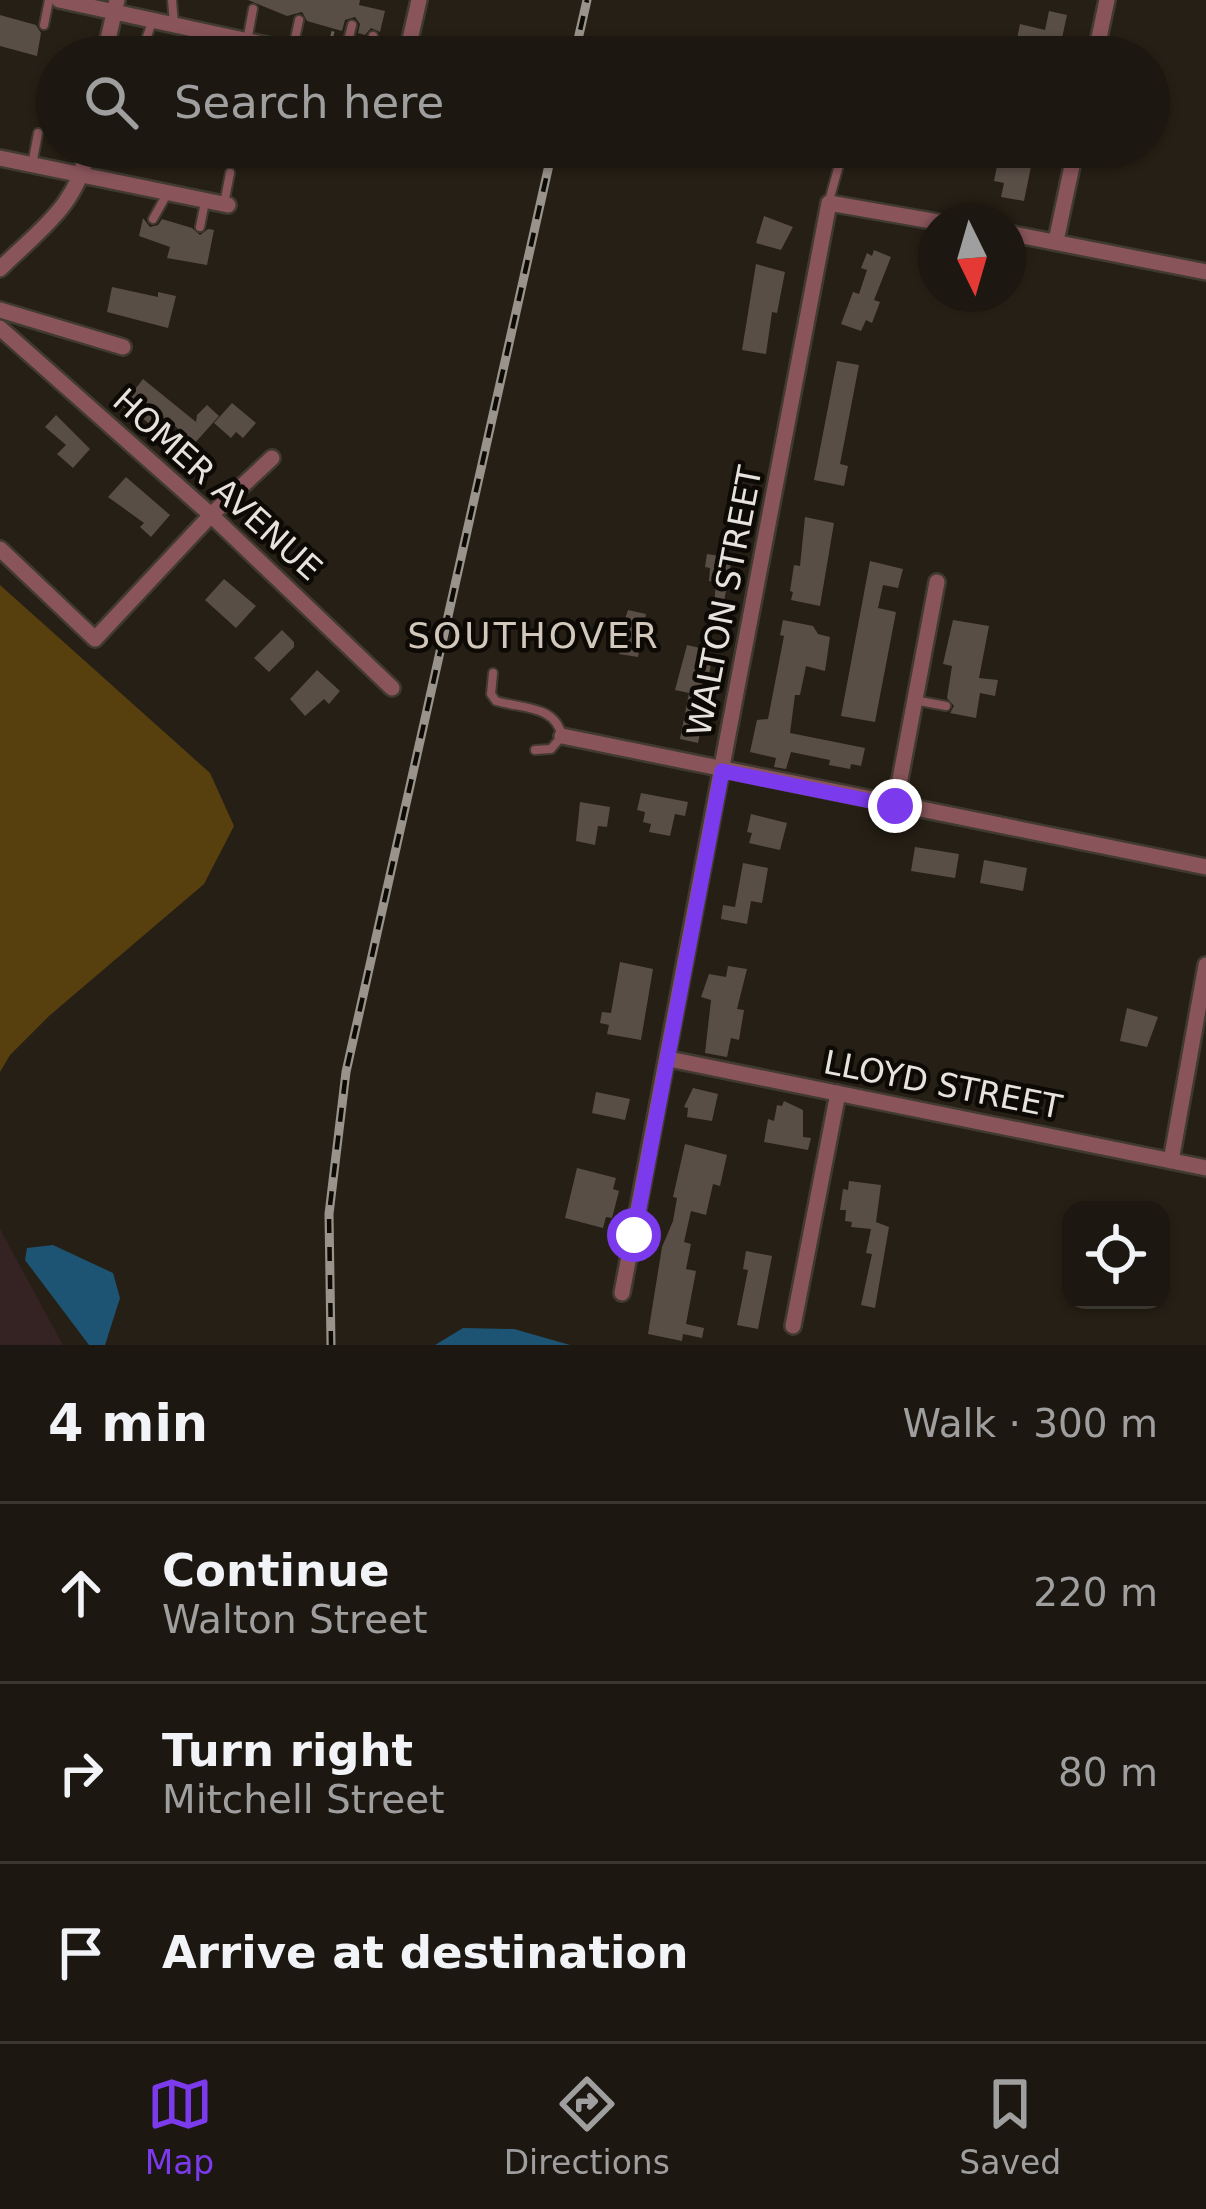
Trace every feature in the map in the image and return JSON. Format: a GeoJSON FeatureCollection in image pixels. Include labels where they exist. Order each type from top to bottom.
{"type":"FeatureCollection","features":[{"type":"Feature","properties":{"kind":"street"},"geometry":{"type":"LineString","coordinates":[[411,36],[419,0]]}},
{"type":"Feature","properties":{"kind":"street"},"geometry":{"type":"LineString","coordinates":[[1099,36],[1107,0]]}},
{"type":"Feature","properties":{"kind":"street"},"geometry":{"type":"LineString","coordinates":[[65,7],[115,6],[153,20],[227,36]]}},
{"type":"Feature","properties":{"kind":"street"},"geometry":{"type":"LineString","coordinates":[[109,36],[115,6]]}},
{"type":"Feature","properties":{"kind":"street"},"geometry":{"type":"LineString","coordinates":[[0,158],[36,166]]}},
{"type":"Feature","properties":{"kind":"street"},"geometry":{"type":"LineString","coordinates":[[46,168],[130,185],[172,188],[226,205]]}},
{"type":"Feature","properties":{"kind":"street"},"geometry":{"type":"LineString","coordinates":[[0,269],[70,201],[84,168]]}},
{"type":"Feature","properties":{"kind":"street"},"geometry":{"type":"LineString","coordinates":[[1056,241],[1072,168]]}},
{"type":"Feature","properties":{"kind":"street"},"geometry":{"type":"LineString","coordinates":[[829,203],[918,219]]}},
{"type":"Feature","properties":{"kind":"street","name":"WALTON STREET"},"geometry":{"type":"LineString","coordinates":[[622,1292],[829,203]]}},
{"type":"Feature","properties":{"kind":"street"},"geometry":{"type":"LineString","coordinates":[[1026,236],[1206,272]]}},
{"type":"Feature","properties":{"kind":"street"},"geometry":{"type":"LineString","coordinates":[[0,310],[122,347]]}},
{"type":"Feature","properties":{"kind":"street","name":"HOMER AVENUE"},"geometry":{"type":"LineString","coordinates":[[0,328],[211,515],[392,688]]}},
{"type":"Feature","properties":{"kind":"street"},"geometry":{"type":"LineString","coordinates":[[0,549],[95,639],[211,515],[272,458]]}},
{"type":"Feature","properties":{"kind":"street"},"geometry":{"type":"LineString","coordinates":[[895,806],[937,582]]}},
{"type":"Feature","properties":{"kind":"street"},"geometry":{"type":"LineString","coordinates":[[562,736],[1206,867]]}},
{"type":"Feature","properties":{"kind":"street"},"geometry":{"type":"LineString","coordinates":[[1171,1161],[1206,965]]}},
{"type":"Feature","properties":{"kind":"street","name":"LLOYD STREET"},"geometry":{"type":"LineString","coordinates":[[669,1059],[1206,1168]]}},
{"type":"Feature","properties":{"kind":"street"},"geometry":{"type":"LineString","coordinates":[[793,1326],[838,1093]]}},
{"type":"Feature","properties":{"kind":"lane"},"geometry":{"type":"LineString","coordinates":[[44,25],[49,0]]}},
{"type":"Feature","properties":{"kind":"lane"},"geometry":{"type":"LineString","coordinates":[[172,0],[174,25]]}},
{"type":"Feature","properties":{"kind":"lane"},"geometry":{"type":"LineString","coordinates":[[248,36],[253,9]]}},
{"type":"Feature","properties":{"kind":"lane"},"geometry":{"type":"LineString","coordinates":[[147,36],[153,20]]}},
{"type":"Feature","properties":{"kind":"lane"},"geometry":{"type":"LineString","coordinates":[[292,36],[299,20]]}},
{"type":"Feature","properties":{"kind":"lane"},"geometry":{"type":"LineString","coordinates":[[349,36],[352,25]]}},
{"type":"Feature","properties":{"kind":"lane"},"geometry":{"type":"LineString","coordinates":[[32,165],[36,144]]}},
{"type":"Feature","properties":{"kind":"lane"},"geometry":{"type":"LineString","coordinates":[[130,185],[135,168]]}},
{"type":"Feature","properties":{"kind":"lane"},"geometry":{"type":"LineString","coordinates":[[829,203],[838,168]]}},
{"type":"Feature","properties":{"kind":"lane"},"geometry":{"type":"LineString","coordinates":[[226,205],[230,173]]}},
{"type":"Feature","properties":{"kind":"lane"},"geometry":{"type":"LineString","coordinates":[[153,219],[172,188]]}},
{"type":"Feature","properties":{"kind":"lane"},"geometry":{"type":"LineString","coordinates":[[200,227],[206,201]]}},
{"type":"Feature","properties":{"kind":"lane"},"geometry":{"type":"LineString","coordinates":[[494,673],[491,694],[496,701],[550,714],[559,722],[562,736],[551,749],[535,750]]}},
{"type":"Feature","properties":{"kind":"lane"},"geometry":{"type":"LineString","coordinates":[[914,700],[946,706]]}},
{"type":"Feature","properties":{"kind":"path"},"geometry":{"type":"LineString","coordinates":[[331,36],[334,28]]}},
{"type":"Feature","properties":{"kind":"shaded area"},"geometry":{"type":"Polygon","coordinates":[[[0,585],[210,773],[234,826],[204,884],[49,1016],[10,1055],[0,1072],[0,585]]]}},
{"type":"Feature","properties":{"kind":"shaded area"},"geometry":{"type":"Polygon","coordinates":[[[0,1229],[63,1345],[0,1345],[0,1229]]]}},
{"type":"Feature","properties":{"kind":"water"},"geometry":{"type":"Polygon","coordinates":[[[53,1245],[113,1273],[120,1298],[105,1345],[89,1345],[25,1260],[27,1248],[53,1245]]]}},
{"type":"Feature","properties":{"kind":"water"},"geometry":{"type":"Polygon","coordinates":[[[463,1328],[514,1329],[570,1345],[435,1345],[463,1328]]]}},
{"type":"Feature","properties":{"kind":"building"},"geometry":{"type":"Polygon","coordinates":[[[248,0],[360,0],[359,5],[385,11],[380,32],[371,28],[365,35],[358,33],[360,24],[355,17],[345,20],[342,31],[307,21],[302,12],[287,16],[248,0]]]}},
{"type":"Feature","properties":{"kind":"building"},"geometry":{"type":"Polygon","coordinates":[[[1049,11],[1067,15],[1062,36],[1018,36],[1020,24],[1045,30],[1049,11]]]}},
{"type":"Feature","properties":{"kind":"building"},"geometry":{"type":"Polygon","coordinates":[[[0,15],[36,25],[41,33],[36,36],[36,56],[0,46],[0,15]]]}},
{"type":"Feature","properties":{"kind":"building"},"geometry":{"type":"Polygon","coordinates":[[[997,168],[1031,168],[1024,201],[1001,197],[1004,183],[994,181],[997,168]]]}},
{"type":"Feature","properties":{"kind":"building"},"geometry":{"type":"Polygon","coordinates":[[[764,216],[793,227],[781,250],[756,243],[764,216]]]}},
{"type":"Feature","properties":{"kind":"building"},"geometry":{"type":"Polygon","coordinates":[[[143,218],[150,227],[162,219],[200,235],[214,230],[207,265],[167,258],[170,247],[139,236],[143,218]]]}},
{"type":"Feature","properties":{"kind":"building"},"geometry":{"type":"Polygon","coordinates":[[[874,250],[891,257],[874,300],[880,302],[872,323],[866,320],[861,331],[841,324],[853,292],[859,294],[867,253],[872,256],[874,250]]]}},
{"type":"Feature","properties":{"kind":"building"},"geometry":{"type":"Polygon","coordinates":[[[756,264],[785,272],[777,313],[772,312],[766,354],[742,350],[756,264]]]}},
{"type":"Feature","properties":{"kind":"building"},"geometry":{"type":"Polygon","coordinates":[[[112,287],[176,296],[168,328],[107,312],[112,287]]]}},
{"type":"Feature","properties":{"kind":"building"},"geometry":{"type":"Polygon","coordinates":[[[837,361],[859,365],[840,464],[848,466],[844,486],[814,480],[837,361]]]}},
{"type":"Feature","properties":{"kind":"building"},"geometry":{"type":"Polygon","coordinates":[[[143,379],[196,422],[207,405],[219,416],[194,444],[174,425],[164,436],[122,406],[143,379]]]}},
{"type":"Feature","properties":{"kind":"building"},"geometry":{"type":"Polygon","coordinates":[[[232,403],[256,423],[243,438],[236,432],[231,438],[214,423],[232,403]]]}},
{"type":"Feature","properties":{"kind":"building"},"geometry":{"type":"Polygon","coordinates":[[[56,415],[90,449],[73,468],[57,454],[66,445],[45,427],[56,415]]]}},
{"type":"Feature","properties":{"kind":"building"},"geometry":{"type":"Polygon","coordinates":[[[126,477],[170,515],[151,537],[140,527],[144,523],[108,497],[126,477]]]}},
{"type":"Feature","properties":{"kind":"building"},"geometry":{"type":"Polygon","coordinates":[[[805,517],[834,523],[820,606],[791,600],[805,517]]]}},
{"type":"Feature","properties":{"kind":"building"},"geometry":{"type":"Polygon","coordinates":[[[707,554],[732,558],[723,607],[714,606],[716,582],[709,581],[707,554]]]}},
{"type":"Feature","properties":{"kind":"building"},"geometry":{"type":"Polygon","coordinates":[[[870,561],[903,569],[898,588],[883,585],[878,608],[896,612],[875,722],[841,716],[870,561]]]}},
{"type":"Feature","properties":{"kind":"building"},"geometry":{"type":"Polygon","coordinates":[[[224,579],[256,606],[236,628],[205,600],[224,579]]]}},
{"type":"Feature","properties":{"kind":"building"},"geometry":{"type":"Polygon","coordinates":[[[628,610],[646,614],[638,657],[619,654],[628,610]]]}},
{"type":"Feature","properties":{"kind":"building"},"geometry":{"type":"Polygon","coordinates":[[[783,620],[813,626],[818,634],[830,637],[825,671],[806,666],[800,695],[795,695],[790,733],[865,748],[861,766],[829,765],[830,760],[791,752],[786,769],[774,767],[776,758],[750,752],[757,720],[768,719],[783,620]]]}},
{"type":"Feature","properties":{"kind":"building"},"geometry":{"type":"Polygon","coordinates":[[[953,620],[989,626],[979,678],[998,680],[995,696],[980,693],[976,718],[950,713],[954,706],[947,698],[952,666],[943,664],[953,620]]]}},
{"type":"Feature","properties":{"kind":"building"},"geometry":{"type":"Polygon","coordinates":[[[282,630],[294,647],[269,672],[254,658],[282,630]]]}},
{"type":"Feature","properties":{"kind":"building"},"geometry":{"type":"Polygon","coordinates":[[[687,645],[704,649],[702,662],[711,664],[708,679],[703,678],[698,708],[705,709],[698,743],[680,739],[689,693],[675,690],[687,645]]]}},
{"type":"Feature","properties":{"kind":"building"},"geometry":{"type":"Polygon","coordinates":[[[317,670],[340,691],[329,704],[324,699],[305,716],[290,699],[317,670]]]}},
{"type":"Feature","properties":{"kind":"building"},"geometry":{"type":"Polygon","coordinates":[[[641,793],[688,802],[685,816],[675,814],[670,836],[649,832],[651,824],[643,822],[645,812],[637,810],[641,793]]]}},
{"type":"Feature","properties":{"kind":"building"},"geometry":{"type":"Polygon","coordinates":[[[580,802],[610,807],[607,827],[598,826],[595,845],[576,841],[580,802]]]}},
{"type":"Feature","properties":{"kind":"building"},"geometry":{"type":"Polygon","coordinates":[[[751,814],[787,823],[780,850],[749,843],[751,814]]]}},
{"type":"Feature","properties":{"kind":"building"},"geometry":{"type":"Polygon","coordinates":[[[915,847],[959,854],[955,878],[911,871],[915,847]]]}},
{"type":"Feature","properties":{"kind":"building"},"geometry":{"type":"Polygon","coordinates":[[[984,860],[1027,868],[1023,891],[980,883],[984,860]]]}},
{"type":"Feature","properties":{"kind":"building"},"geometry":{"type":"Polygon","coordinates":[[[743,863],[768,868],[762,903],[751,901],[747,924],[721,919],[723,905],[735,907],[743,863]]]}},
{"type":"Feature","properties":{"kind":"building"},"geometry":{"type":"Polygon","coordinates":[[[620,962],[653,969],[641,1040],[607,1034],[609,1025],[600,1023],[602,1012],[611,1013],[620,962]]]}},
{"type":"Feature","properties":{"kind":"building"},"geometry":{"type":"Polygon","coordinates":[[[728,966],[747,969],[737,1009],[744,1010],[739,1040],[731,1038],[727,1057],[705,1053],[711,1000],[701,997],[709,974],[726,977],[728,966]]]}},
{"type":"Feature","properties":{"kind":"building"},"geometry":{"type":"Polygon","coordinates":[[[1127,1008],[1158,1017],[1147,1047],[1120,1041],[1127,1008]]]}},
{"type":"Feature","properties":{"kind":"building"},"geometry":{"type":"Polygon","coordinates":[[[693,1088],[718,1094],[712,1121],[687,1117],[684,1107],[693,1088]]]}},
{"type":"Feature","properties":{"kind":"building"},"geometry":{"type":"Polygon","coordinates":[[[596,1092],[630,1099],[625,1120],[592,1113],[596,1092]]]}},
{"type":"Feature","properties":{"kind":"building"},"geometry":{"type":"Polygon","coordinates":[[[784,1101],[803,1110],[803,1137],[811,1138],[808,1150],[764,1142],[768,1119],[774,1121],[777,1105],[784,1101]]]}},
{"type":"Feature","properties":{"kind":"building"},"geometry":{"type":"Polygon","coordinates":[[[685,1144],[727,1155],[720,1186],[713,1184],[706,1215],[691,1211],[684,1242],[691,1244],[686,1269],[696,1271],[686,1324],[704,1328],[702,1338],[683,1334],[682,1341],[648,1334],[685,1144]]]}},
{"type":"Feature","properties":{"kind":"building"},"geometry":{"type":"Polygon","coordinates":[[[577,1168],[616,1178],[613,1189],[619,1191],[612,1218],[606,1217],[603,1228],[565,1218],[577,1168]]]}},
{"type":"Feature","properties":{"kind":"building"},"geometry":{"type":"Polygon","coordinates":[[[849,1181],[881,1185],[876,1222],[889,1227],[875,1308],[861,1305],[872,1254],[866,1253],[871,1229],[851,1227],[852,1222],[845,1221],[846,1210],[840,1210],[849,1181]]]}},
{"type":"Feature","properties":{"kind":"building"},"geometry":{"type":"Polygon","coordinates":[[[746,1251],[772,1256],[758,1329],[737,1325],[748,1270],[743,1269],[746,1251]]]}},
{"type":"Feature","properties":{"kind":"railway"},"geometry":{"type":"LineString","coordinates":[[579,36],[587,0]]}},
{"type":"Feature","properties":{"kind":"railway"},"geometry":{"type":"LineString","coordinates":[[331,1345],[329,1214],[346,1072],[548,168]]}},
{"type":"Feature","properties":{"kind":"district","name":"SOUTHOVER"},"geometry":{"type":"Point","coordinates":[534,635]}},
{"type":"Feature","properties":{"kind":"route"},"geometry":{"type":"LineString","coordinates":[[634,1235],[722,771],[895,806]]}}]}
